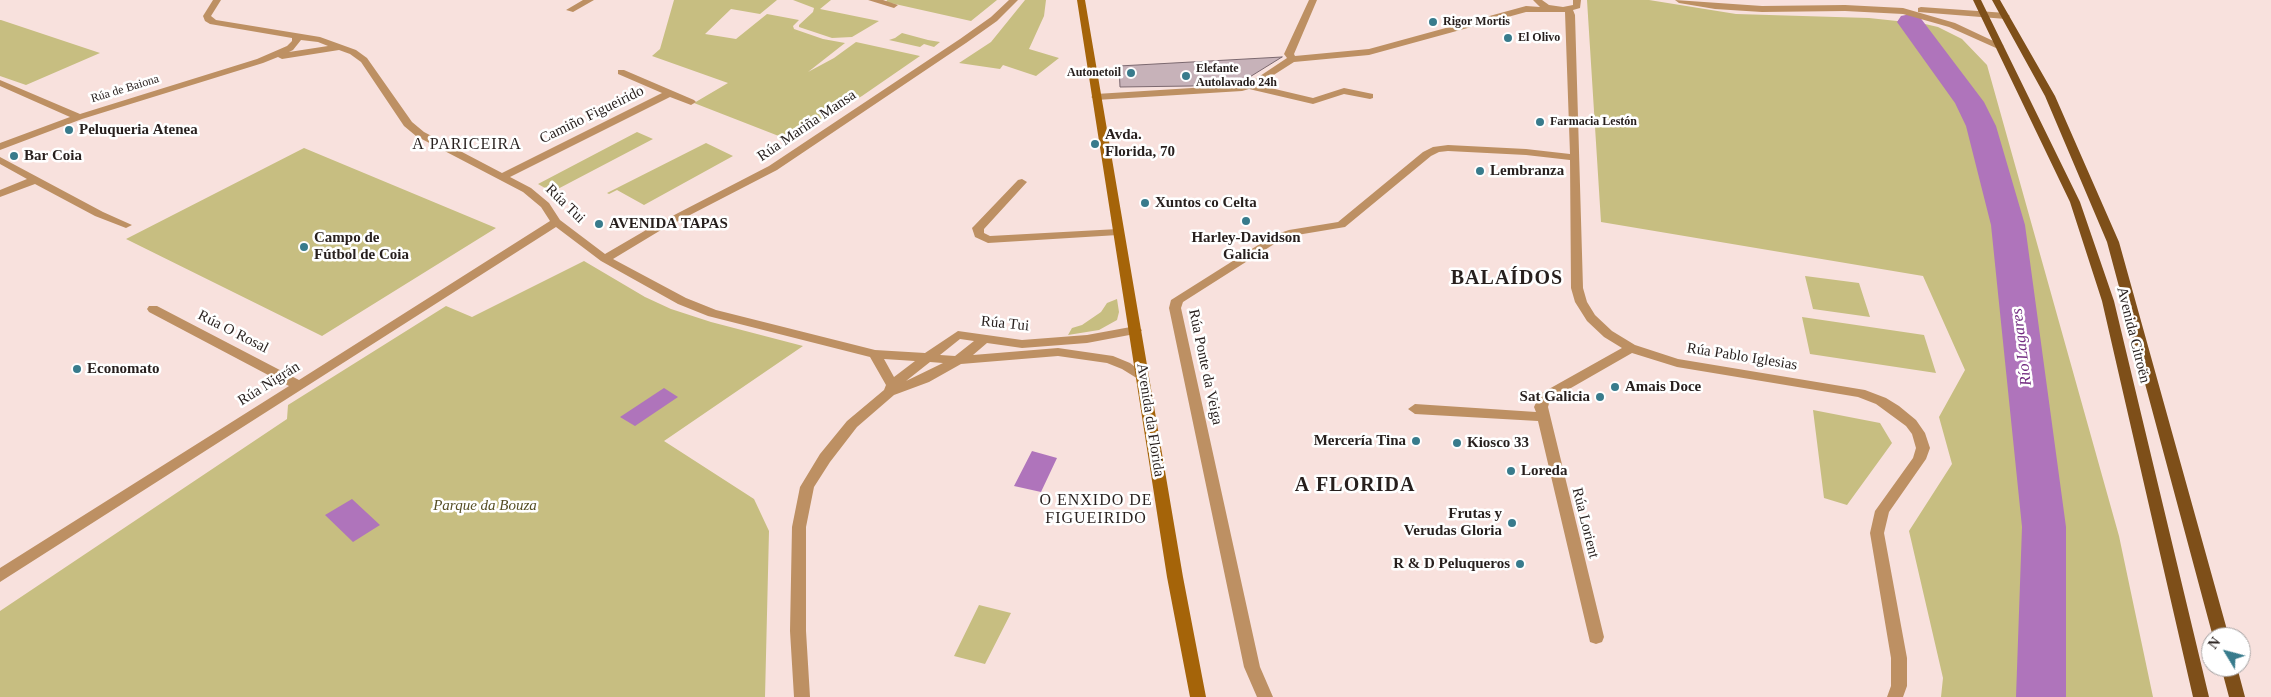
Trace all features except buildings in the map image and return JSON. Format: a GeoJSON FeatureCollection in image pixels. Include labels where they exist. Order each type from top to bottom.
{"type":"FeatureCollection","features":[{"type":"Feature","properties":{"kind":"main road","name":"Avenida da Florida"},"geometry":{"type":"LineString","coordinates":[[1081,0],[1175,577],[1198,697]]}},
{"type":"Feature","properties":{"kind":"main road","name":"Avenida Citroën"},"geometry":{"type":"LineString","coordinates":[[1977,0],[2075,202],[2108,301],[2201,697]]}},
{"type":"Feature","properties":{"kind":"main road"},"geometry":{"type":"LineString","coordinates":[[1996,0],[2006,16]]}},
{"type":"Feature","properties":{"kind":"main road","name":"Avenida Citroën"},"geometry":{"type":"LineString","coordinates":[[2006,16],[2050,96],[2052,106],[2113,242],[2218,627]]}},
{"type":"Feature","properties":{"kind":"main road"},"geometry":{"type":"LineString","coordinates":[[2232,677],[2237,697]]}},
{"type":"Feature","properties":{"kind":"street","name":"Rúa Tui"},"geometry":{"type":"LineString","coordinates":[[218,0],[207,16],[213,22],[330,42],[354,52],[364,60],[408,124],[414,129],[527,190],[545,205],[556,222],[604,259],[649,284],[712,313],[875,354],[958,360],[1058,352],[1109,358],[1126,366],[1143,378]]}},
{"type":"Feature","properties":{"kind":"street"},"geometry":{"type":"LineString","coordinates":[[570,10],[590,0]]}},
{"type":"Feature","properties":{"kind":"street"},"geometry":{"type":"LineString","coordinates":[[872,0],[894,5]]}},
{"type":"Feature","properties":{"kind":"street","name":"Rúa Mariña Mansa"},"geometry":{"type":"LineString","coordinates":[[604,259],[657,228],[773,168],[963,40],[994,18],[1014,0]]}},
{"type":"Feature","properties":{"kind":"street"},"geometry":{"type":"LineString","coordinates":[[1292,59],[1289,54],[1314,0]]}},
{"type":"Feature","properties":{"kind":"street"},"geometry":{"type":"LineString","coordinates":[[1526,9],[1537,0],[1546,7],[1568,6]]}},
{"type":"Feature","properties":{"kind":"street"},"geometry":{"type":"LineString","coordinates":[[1679,0],[1715,6],[1762,9],[1845,8],[2006,16]]}},
{"type":"Feature","properties":{"kind":"street"},"geometry":{"type":"LineString","coordinates":[[1096,97],[1225,90],[1249,86],[1292,59],[1369,52],[1526,9],[1568,6]]}},
{"type":"Feature","properties":{"kind":"street","name":"Rúa Pablo Iglesias"},"geometry":{"type":"LineString","coordinates":[[1568,6],[1571,15],[1577,288],[1581,302],[1591,318],[1608,334],[1631,348],[1677,364],[1860,393],[1881,401],[1911,423],[1920,440],[1923,448],[1919,460],[1882,511],[1877,533],[1898,658],[1899,686],[1895,697]]}},
{"type":"Feature","properties":{"kind":"street"},"geometry":{"type":"LineString","coordinates":[[1903,11],[1952,26],[1999,46]]}},
{"type":"Feature","properties":{"kind":"street","name":"Rúa de Baiona"},"geometry":{"type":"LineString","coordinates":[[260,61],[290,48],[296,42],[297,38],[295,36]]}},
{"type":"Feature","properties":{"kind":"street","name":"Rúa de Baiona"},"geometry":{"type":"LineString","coordinates":[[0,147],[79,117],[260,61],[311,50],[343,49]]}},
{"type":"Feature","properties":{"kind":"street","name":"Camiño Figueirido"},"geometry":{"type":"LineString","coordinates":[[621,72],[691,102]]}},
{"type":"Feature","properties":{"kind":"street"},"geometry":{"type":"LineString","coordinates":[[0,83],[79,117]]}},
{"type":"Feature","properties":{"kind":"street"},"geometry":{"type":"LineString","coordinates":[[1249,86],[1313,101],[1344,92],[1370,96]]}},
{"type":"Feature","properties":{"kind":"street","name":"Camiño Figueirido"},"geometry":{"type":"LineString","coordinates":[[501,177],[670,93]]}},
{"type":"Feature","properties":{"kind":"street","name":"Rúa Ponte da Veiga"},"geometry":{"type":"LineString","coordinates":[[1265,697],[1252,667],[1175,308],[1177,300],[1278,237],[1289,233],[1341,225],[1427,154],[1437,149],[1526,152],[1575,158]]}},
{"type":"Feature","properties":{"kind":"street"},"geometry":{"type":"LineString","coordinates":[[0,160],[126,226]]}},
{"type":"Feature","properties":{"kind":"street"},"geometry":{"type":"LineString","coordinates":[[0,194],[35,180]]}},
{"type":"Feature","properties":{"kind":"street"},"geometry":{"type":"LineString","coordinates":[[1022,182],[978,228],[979,235],[988,240],[1118,232]]}},
{"type":"Feature","properties":{"kind":"street","name":"Rúa Nigrán"},"geometry":{"type":"LineString","coordinates":[[0,576],[556,222]]}},
{"type":"Feature","properties":{"kind":"street","name":"Rúa O Rosal"},"geometry":{"type":"LineString","coordinates":[[153,309],[298,385]]}},
{"type":"Feature","properties":{"kind":"street","name":"Rúa Tui"},"geometry":{"type":"LineString","coordinates":[[927,359],[958,335],[1022,344],[1087,339],[1136,330]]}},
{"type":"Feature","properties":{"kind":"street"},"geometry":{"type":"LineString","coordinates":[[891,388],[924,380],[958,360],[986,338]]}},
{"type":"Feature","properties":{"kind":"street","name":"Rúa Tui"},"geometry":{"type":"LineString","coordinates":[[1058,352],[1087,339]]}},
{"type":"Feature","properties":{"kind":"street"},"geometry":{"type":"LineString","coordinates":[[1415,409],[1542,417],[1541,407],[1545,397],[1631,348]]}},
{"type":"Feature","properties":{"kind":"street"},"geometry":{"type":"LineString","coordinates":[[875,354],[891,388]]}},
{"type":"Feature","properties":{"kind":"street"},"geometry":{"type":"LineString","coordinates":[[802,697],[798,631],[799,526],[807,487],[825,458],[852,424],[891,388],[927,359]]}},
{"type":"Feature","properties":{"kind":"street","name":"Rúa Lorient"},"geometry":{"type":"LineString","coordinates":[[1542,417],[1596,637]]}},
{"type":"Feature","properties":{"kind":"green space"},"geometry":{"type":"Polygon","coordinates":[[[674,0],[777,0],[760,14],[731,9],[705,34],[736,39],[767,14],[799,20],[793,26],[794,29],[823,39],[845,43],[808,72],[834,58],[856,42],[920,56],[862,96],[789,140],[694,103],[728,83],[652,56],[660,49],[674,0]]]}},
{"type":"Feature","properties":{"kind":"green space"},"geometry":{"type":"Polygon","coordinates":[[[793,0],[831,0],[820,9],[879,21],[852,37],[832,38],[799,27],[813,12],[814,8],[793,0]]]}},
{"type":"Feature","properties":{"kind":"green space"},"geometry":{"type":"Polygon","coordinates":[[[887,0],[997,0],[971,21],[886,2],[887,0]]]}},
{"type":"Feature","properties":{"kind":"green space"},"geometry":{"type":"Polygon","coordinates":[[[1025,0],[1046,0],[1044,16],[1029,49],[1059,58],[1036,76],[1003,65],[1000,69],[959,63],[991,42],[1025,0]]]}},
{"type":"Feature","properties":{"kind":"green space"},"geometry":{"type":"Polygon","coordinates":[[[1587,0],[1649,0],[1736,14],[1869,18],[1925,24],[1938,27],[1962,39],[1987,65],[2119,536],[2153,697],[1941,697],[1943,678],[1909,531],[1952,464],[1939,417],[1965,370],[1923,276],[1601,222],[1587,0]]]}},
{"type":"Feature","properties":{"kind":"green space"},"geometry":{"type":"Polygon","coordinates":[[[0,20],[100,53],[26,85],[0,76],[0,20]]]}},
{"type":"Feature","properties":{"kind":"green space"},"geometry":{"type":"Polygon","coordinates":[[[902,33],[940,42],[934,47],[924,44],[920,47],[889,40],[902,33]]]}},
{"type":"Feature","properties":{"kind":"green space"},"geometry":{"type":"Polygon","coordinates":[[[637,132],[653,139],[552,192],[538,184],[637,132]]]}},
{"type":"Feature","properties":{"kind":"green space"},"geometry":{"type":"Polygon","coordinates":[[[706,143],[733,156],[644,205],[617,190],[609,194],[607,193],[706,143]]]}},
{"type":"Feature","properties":{"kind":"green space","name":"Campo de Fútbol de Coia"},"geometry":{"type":"Polygon","coordinates":[[[304,148],[496,228],[322,336],[126,239],[304,148]]]}},
{"type":"Feature","properties":{"kind":"green space","name":"Parque da Bouza"},"geometry":{"type":"Polygon","coordinates":[[[584,261],[645,297],[671,309],[711,322],[803,346],[664,441],[754,499],[769,531],[765,697],[0,697],[0,611],[287,419],[288,405],[446,306],[472,317],[584,261]]]}},
{"type":"Feature","properties":{"kind":"green space"},"geometry":{"type":"Polygon","coordinates":[[[1805,276],[1859,283],[1870,317],[1813,309],[1805,276]]]}},
{"type":"Feature","properties":{"kind":"green space"},"geometry":{"type":"Polygon","coordinates":[[[1117,299],[1119,312],[1117,320],[1099,330],[1068,335],[1072,328],[1082,325],[1101,312],[1107,303],[1117,299]]]}},
{"type":"Feature","properties":{"kind":"green space"},"geometry":{"type":"Polygon","coordinates":[[[1802,317],[1924,335],[1936,373],[1810,354],[1802,317]]]}},
{"type":"Feature","properties":{"kind":"green space"},"geometry":{"type":"Polygon","coordinates":[[[1813,410],[1880,423],[1892,443],[1847,505],[1824,498],[1813,410]]]}},
{"type":"Feature","properties":{"kind":"green space"},"geometry":{"type":"Polygon","coordinates":[[[979,605],[1011,613],[985,664],[954,656],[979,605]]]}},
{"type":"Feature","properties":{"kind":"shaded area"},"geometry":{"type":"Polygon","coordinates":[[[664,388],[678,397],[635,426],[620,417],[664,388]]]}},
{"type":"Feature","properties":{"kind":"shaded area"},"geometry":{"type":"Polygon","coordinates":[[[1032,451],[1057,458],[1041,492],[1014,486],[1032,451]]]}},
{"type":"Feature","properties":{"kind":"shaded area"},"geometry":{"type":"Polygon","coordinates":[[[352,499],[380,525],[353,542],[325,515],[352,499]]]}},
{"type":"Feature","properties":{"kind":"waterway","name":"Río Lagares"},"geometry":{"type":"LineString","coordinates":[[1910,22],[1969,102],[1981,126],[2008,225],[2044,527],[2041,697]]}},
{"type":"Feature","properties":{"kind":"place","name":"Rigor Mortis"},"geometry":{"type":"Point","coordinates":[1433,22]}},
{"type":"Feature","properties":{"kind":"place","name":"El Olivo"},"geometry":{"type":"Point","coordinates":[1508,38]}},
{"type":"Feature","properties":{"kind":"place","name":"Autonetoil"},"geometry":{"type":"Point","coordinates":[1131,73]}},
{"type":"Feature","properties":{"kind":"place","name":"Elefante Autolavado 24h"},"geometry":{"type":"Point","coordinates":[1186,76]}},
{"type":"Feature","properties":{"kind":"place","name":"Farmacia Lestón"},"geometry":{"type":"Point","coordinates":[1540,122]}},
{"type":"Feature","properties":{"kind":"place","name":"Peluqueria Atenea"},"geometry":{"type":"Point","coordinates":[69,130]}},
{"type":"Feature","properties":{"kind":"place","name":"Avda. Florida, 70"},"geometry":{"type":"Point","coordinates":[1095,144]}},
{"type":"Feature","properties":{"kind":"place","name":"Bar Coia"},"geometry":{"type":"Point","coordinates":[14,156]}},
{"type":"Feature","properties":{"kind":"place","name":"Lembranza"},"geometry":{"type":"Point","coordinates":[1480,171]}},
{"type":"Feature","properties":{"kind":"place","name":"Xuntos co Celta"},"geometry":{"type":"Point","coordinates":[1145,203]}},
{"type":"Feature","properties":{"kind":"place","name":"Harley-Davidson Galicia"},"geometry":{"type":"Point","coordinates":[1246,221]}},
{"type":"Feature","properties":{"kind":"place","name":"AVENIDA TAPAS"},"geometry":{"type":"Point","coordinates":[599,224]}},
{"type":"Feature","properties":{"kind":"place","name":"Campo de Fútbol de Coia"},"geometry":{"type":"Point","coordinates":[304,247]}},
{"type":"Feature","properties":{"kind":"place","name":"Economato"},"geometry":{"type":"Point","coordinates":[77,369]}},
{"type":"Feature","properties":{"kind":"place","name":"Amais Doce"},"geometry":{"type":"Point","coordinates":[1615,387]}},
{"type":"Feature","properties":{"kind":"place","name":"Sat Galicia"},"geometry":{"type":"Point","coordinates":[1600,397]}},
{"type":"Feature","properties":{"kind":"place","name":"Mercería Tina"},"geometry":{"type":"Point","coordinates":[1416,441]}},
{"type":"Feature","properties":{"kind":"place","name":"Kiosco 33"},"geometry":{"type":"Point","coordinates":[1457,443]}},
{"type":"Feature","properties":{"kind":"place","name":"Loreda"},"geometry":{"type":"Point","coordinates":[1511,471]}},
{"type":"Feature","properties":{"kind":"place","name":"Frutas y Verudas Gloria"},"geometry":{"type":"Point","coordinates":[1512,523]}},
{"type":"Feature","properties":{"kind":"place","name":"R & D Peluqueros"},"geometry":{"type":"Point","coordinates":[1520,564]}},
{"type":"Feature","properties":{"kind":"district","name":"A PARICEIRA"},"geometry":{"type":"Point","coordinates":[467,145]}},
{"type":"Feature","properties":{"kind":"district","name":"BALAÍDOS"},"geometry":{"type":"Point","coordinates":[1507,279]}},
{"type":"Feature","properties":{"kind":"district","name":"A FLORIDA"},"geometry":{"type":"Point","coordinates":[1355,486]}},
{"type":"Feature","properties":{"kind":"district","name":"O ENXIDO DE FIGUEIRIDO"},"geometry":{"type":"Point","coordinates":[1096,510]}}]}
